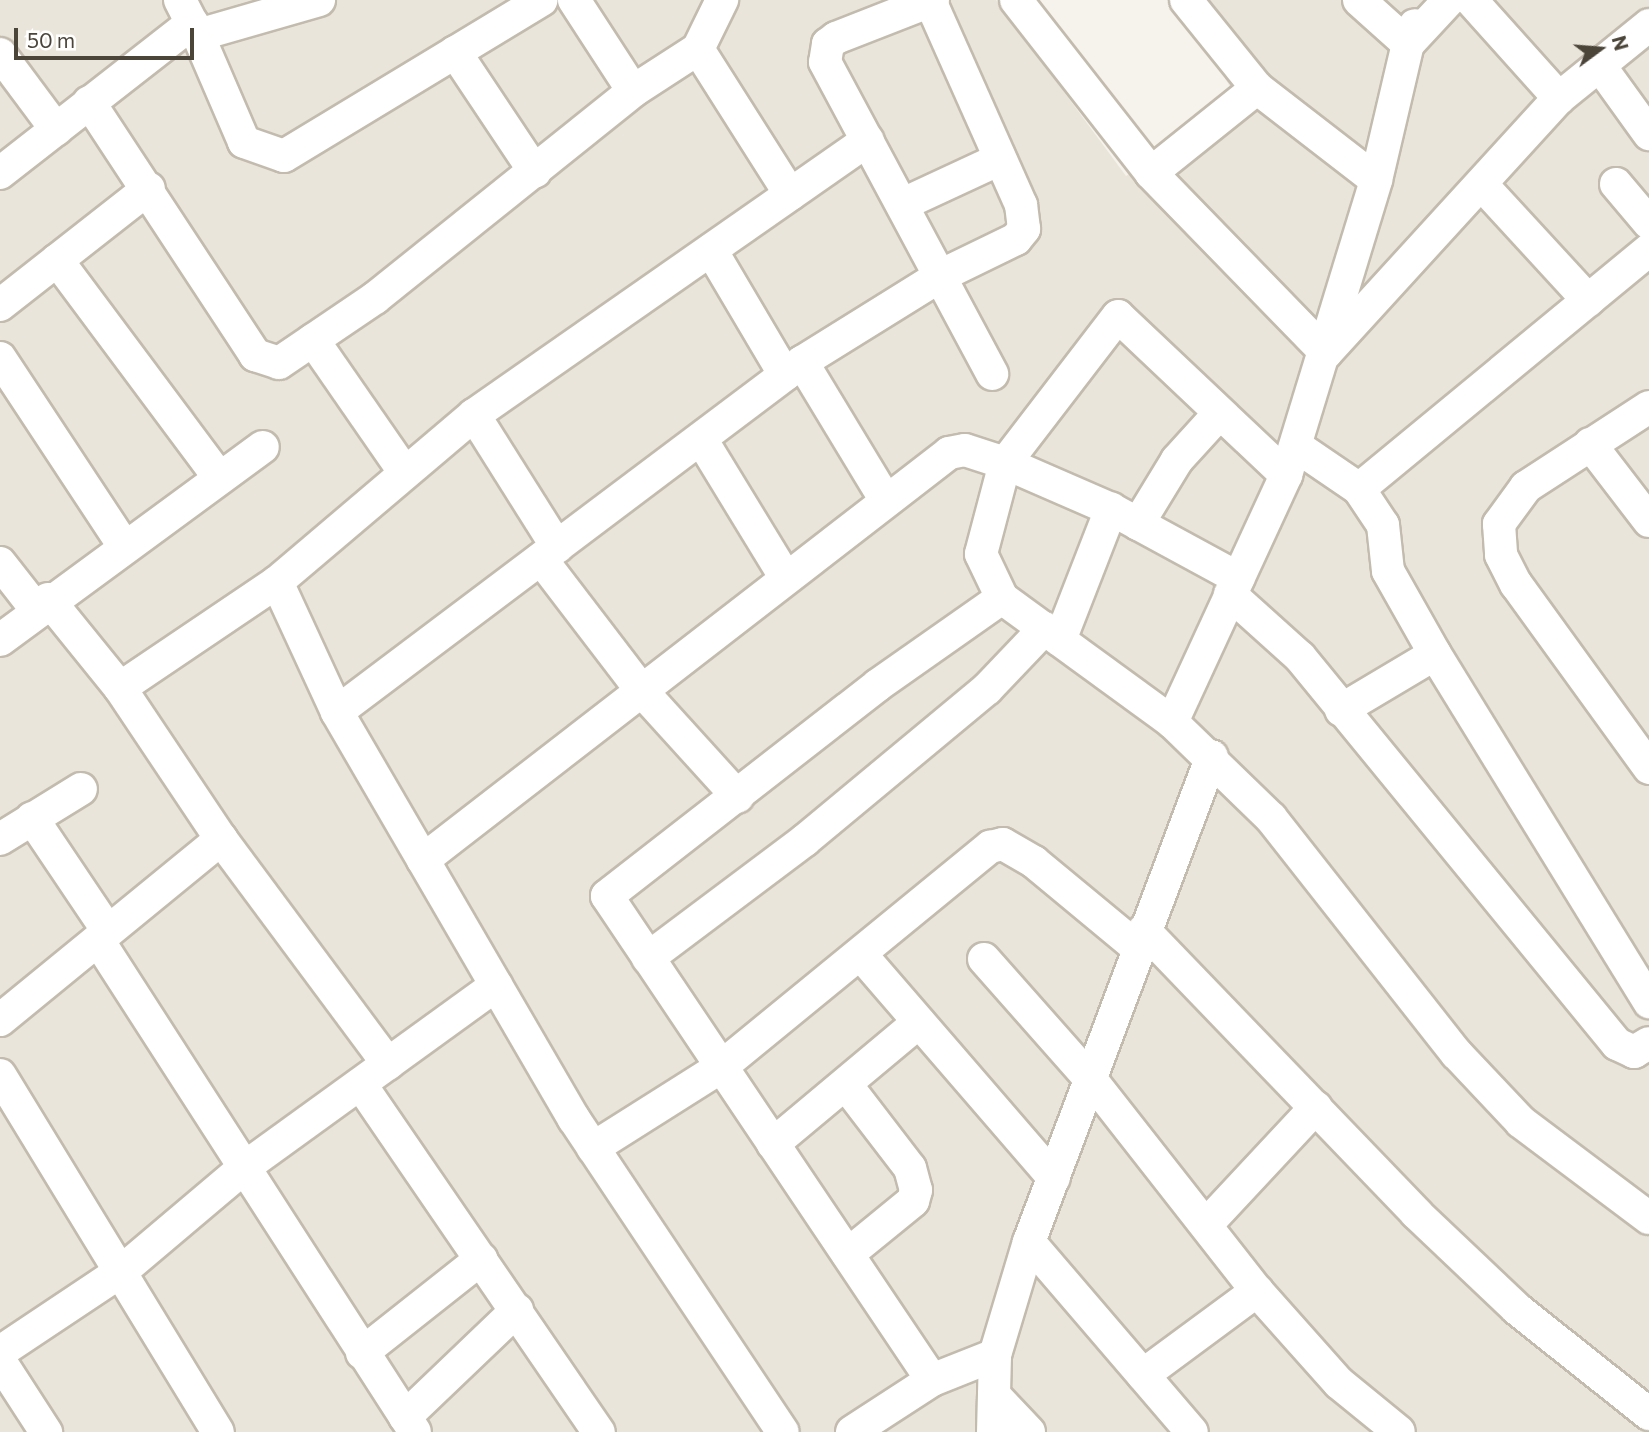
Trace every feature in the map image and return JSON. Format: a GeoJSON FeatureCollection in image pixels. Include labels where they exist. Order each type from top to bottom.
{"type":"FeatureCollection","features":[{"type":"Feature","properties":{"kind":"street"},"geometry":{"type":"LineString","coordinates":[[0,173],[190,20],[319,0]]}},
{"type":"Feature","properties":{"kind":"street"},"geometry":{"type":"LineString","coordinates":[[190,20],[244,142],[271,157],[284,156],[541,0]]}},
{"type":"Feature","properties":{"kind":"street"},"geometry":{"type":"LineString","coordinates":[[574,0],[633,91]]}},
{"type":"Feature","properties":{"kind":"street"},"geometry":{"type":"LineString","coordinates":[[89,102],[149,188],[255,355],[279,363],[535,172],[633,91],[698,48],[722,0]]}},
{"type":"Feature","properties":{"kind":"street"},"geometry":{"type":"LineString","coordinates":[[337,712],[794,368],[942,275],[1024,229],[1021,205],[932,0],[874,9],[836,38],[824,51],[868,140],[942,275],[992,374]]}},
{"type":"Feature","properties":{"kind":"street"},"geometry":{"type":"LineString","coordinates":[[1016,0],[1152,173],[1320,354]]}},
{"type":"Feature","properties":{"kind":"street"},"geometry":{"type":"LineString","coordinates":[[1186,0],[1257,88],[1376,180]]}},
{"type":"Feature","properties":{"kind":"street"},"geometry":{"type":"LineString","coordinates":[[1359,0],[1408,44]]}},
{"type":"Feature","properties":{"kind":"street"},"geometry":{"type":"LineString","coordinates":[[1172,722],[1291,460],[1320,354],[1376,180],[1421,0]]}},
{"type":"Feature","properties":{"kind":"street"},"geometry":{"type":"LineString","coordinates":[[1408,44],[1449,0]]}},
{"type":"Feature","properties":{"kind":"street"},"geometry":{"type":"LineString","coordinates":[[1471,0],[1559,98]]}},
{"type":"Feature","properties":{"kind":"street"},"geometry":{"type":"LineString","coordinates":[[1320,354],[1484,187],[1559,98],[1649,25]]}},
{"type":"Feature","properties":{"kind":"street"},"geometry":{"type":"LineString","coordinates":[[698,48],[790,194]]}},
{"type":"Feature","properties":{"kind":"street"},"geometry":{"type":"LineString","coordinates":[[454,52],[535,172]]}},
{"type":"Feature","properties":{"kind":"street"},"geometry":{"type":"LineString","coordinates":[[0,54],[9,88],[56,129]]}},
{"type":"Feature","properties":{"kind":"street"},"geometry":{"type":"LineString","coordinates":[[1600,66],[1649,134]]}},
{"type":"Feature","properties":{"kind":"street"},"geometry":{"type":"LineString","coordinates":[[1152,173],[1257,88]]}},
{"type":"Feature","properties":{"kind":"street"},"geometry":{"type":"LineString","coordinates":[[120,688],[278,582],[403,470],[474,415],[868,140]]}},
{"type":"Feature","properties":{"kind":"street"},"geometry":{"type":"LineString","coordinates":[[903,204],[1000,159]]}},
{"type":"Feature","properties":{"kind":"street"},"geometry":{"type":"LineString","coordinates":[[1359,489],[1588,300],[1649,244],[1616,184]]}},
{"type":"Feature","properties":{"kind":"street"},"geometry":{"type":"LineString","coordinates":[[1484,187],[1588,300]]}},
{"type":"Feature","properties":{"kind":"street"},"geometry":{"type":"LineString","coordinates":[[0,305],[149,188]]}},
{"type":"Feature","properties":{"kind":"street"},"geometry":{"type":"LineString","coordinates":[[711,250],[885,499]]}},
{"type":"Feature","properties":{"kind":"street"},"geometry":{"type":"LineString","coordinates":[[57,260],[218,476]]}},
{"type":"Feature","properties":{"kind":"street"},"geometry":{"type":"LineString","coordinates":[[1649,1002],[1435,654],[1388,571],[1382,525],[1359,489],[1291,460],[1218,415],[1118,316],[1005,463],[981,554],[1002,598],[1172,722],[1212,756],[1304,853],[1457,1054],[1512,1113],[1649,1218]]}},
{"type":"Feature","properties":{"kind":"street"},"geometry":{"type":"LineString","coordinates":[[313,340],[403,470]]}},
{"type":"Feature","properties":{"kind":"street"},"geometry":{"type":"LineString","coordinates":[[0,358],[124,546]]}},
{"type":"Feature","properties":{"kind":"street"},"geometry":{"type":"LineString","coordinates":[[1649,407],[1590,443],[1511,503],[1499,524],[1501,555],[1649,768]]}},
{"type":"Feature","properties":{"kind":"street"},"geometry":{"type":"LineString","coordinates":[[474,415],[549,553],[641,690],[738,797]]}},
{"type":"Feature","properties":{"kind":"street"},"geometry":{"type":"LineString","coordinates":[[648,958],[825,824],[1052,634],[1125,517],[1218,415]]}},
{"type":"Feature","properties":{"kind":"street"},"geometry":{"type":"LineString","coordinates":[[701,439],[784,575]]}},
{"type":"Feature","properties":{"kind":"street"},"geometry":{"type":"LineString","coordinates":[[1590,443],[1649,521]]}},
{"type":"Feature","properties":{"kind":"street"},"geometry":{"type":"LineString","coordinates":[[0,640],[42,604],[262,447]]}},
{"type":"Feature","properties":{"kind":"street"},"geometry":{"type":"LineString","coordinates":[[423,860],[784,575],[948,453],[965,450],[1005,463],[1125,517],[1234,586],[1278,633],[1608,1035],[1625,1051],[1649,1043]]}},
{"type":"Feature","properties":{"kind":"street"},"geometry":{"type":"LineString","coordinates":[[0,563],[120,688],[221,839],[388,1064]]}},
{"type":"Feature","properties":{"kind":"street"},"geometry":{"type":"LineString","coordinates":[[278,582],[337,712],[496,985],[593,1148],[783,1432]]}},
{"type":"Feature","properties":{"kind":"street"},"geometry":{"type":"LineString","coordinates":[[932,1380],[607,896],[738,797],[877,685],[1002,598]]}},
{"type":"Feature","properties":{"kind":"street"},"geometry":{"type":"LineString","coordinates":[[1341,710],[1435,654]]}},
{"type":"Feature","properties":{"kind":"street"},"geometry":{"type":"LineString","coordinates":[[993,1432],[995,1355],[1029,1242],[1093,1082],[1141,939],[1212,756]]}},
{"type":"Feature","properties":{"kind":"street"},"geometry":{"type":"LineString","coordinates":[[0,839],[80,789]]}},
{"type":"Feature","properties":{"kind":"street"},"geometry":{"type":"LineString","coordinates":[[32,818],[246,1167],[410,1425],[517,1310]]}},
{"type":"Feature","properties":{"kind":"street"},"geometry":{"type":"LineString","coordinates":[[0,1020],[221,839]]}},
{"type":"Feature","properties":{"kind":"street"},"geometry":{"type":"LineString","coordinates":[[593,1148],[721,1066],[863,957],[990,848],[1003,844],[1034,862],[1141,939],[1316,1107],[1517,1309],[1642,1413]]}},
{"type":"Feature","properties":{"kind":"street"},"geometry":{"type":"LineString","coordinates":[[863,957],[1054,1178]]}},
{"type":"Feature","properties":{"kind":"street"},"geometry":{"type":"LineString","coordinates":[[984,959],[1093,1082],[1257,1291],[1339,1383],[1399,1432]]}},
{"type":"Feature","properties":{"kind":"street"},"geometry":{"type":"LineString","coordinates":[[0,1352],[123,1270],[246,1167],[496,985]]}},
{"type":"Feature","properties":{"kind":"street"},"geometry":{"type":"LineString","coordinates":[[773,1144],[847,1086],[919,1022]]}},
{"type":"Feature","properties":{"kind":"street"},"geometry":{"type":"LineString","coordinates":[[2,1085],[123,1270],[218,1432]]}},
{"type":"Feature","properties":{"kind":"street"},"geometry":{"type":"LineString","coordinates":[[360,1085],[599,1432]]}},
{"type":"Feature","properties":{"kind":"street"},"geometry":{"type":"LineString","coordinates":[[847,1086],[911,1168],[916,1190],[912,1201],[848,1254]]}},
{"type":"Feature","properties":{"kind":"street"},"geometry":{"type":"LineString","coordinates":[[1206,1225],[1316,1107]]}},
{"type":"Feature","properties":{"kind":"street"},"geometry":{"type":"LineString","coordinates":[[1029,1242],[1192,1432]]}},
{"type":"Feature","properties":{"kind":"street"},"geometry":{"type":"LineString","coordinates":[[362,1353],[481,1259]]}},
{"type":"Feature","properties":{"kind":"street"},"geometry":{"type":"LineString","coordinates":[[1143,1375],[1257,1291]]}},
{"type":"Feature","properties":{"kind":"street"},"geometry":{"type":"LineString","coordinates":[[852,1432],[932,1380],[995,1355]]}},
{"type":"Feature","properties":{"kind":"street"},"geometry":{"type":"LineString","coordinates":[[0,1361],[46,1432]]}},
{"type":"Feature","properties":{"kind":"street"},"geometry":{"type":"LineString","coordinates":[[994,1395],[1029,1432]]}},
{"type":"Feature","properties":{"kind":"shaded area"},"geometry":{"type":"Polygon","coordinates":[[[0,0],[996,0],[1126,176],[1241,105],[1178,0],[1649,0],[1649,1432],[0,1432],[0,0]]]}}]}
